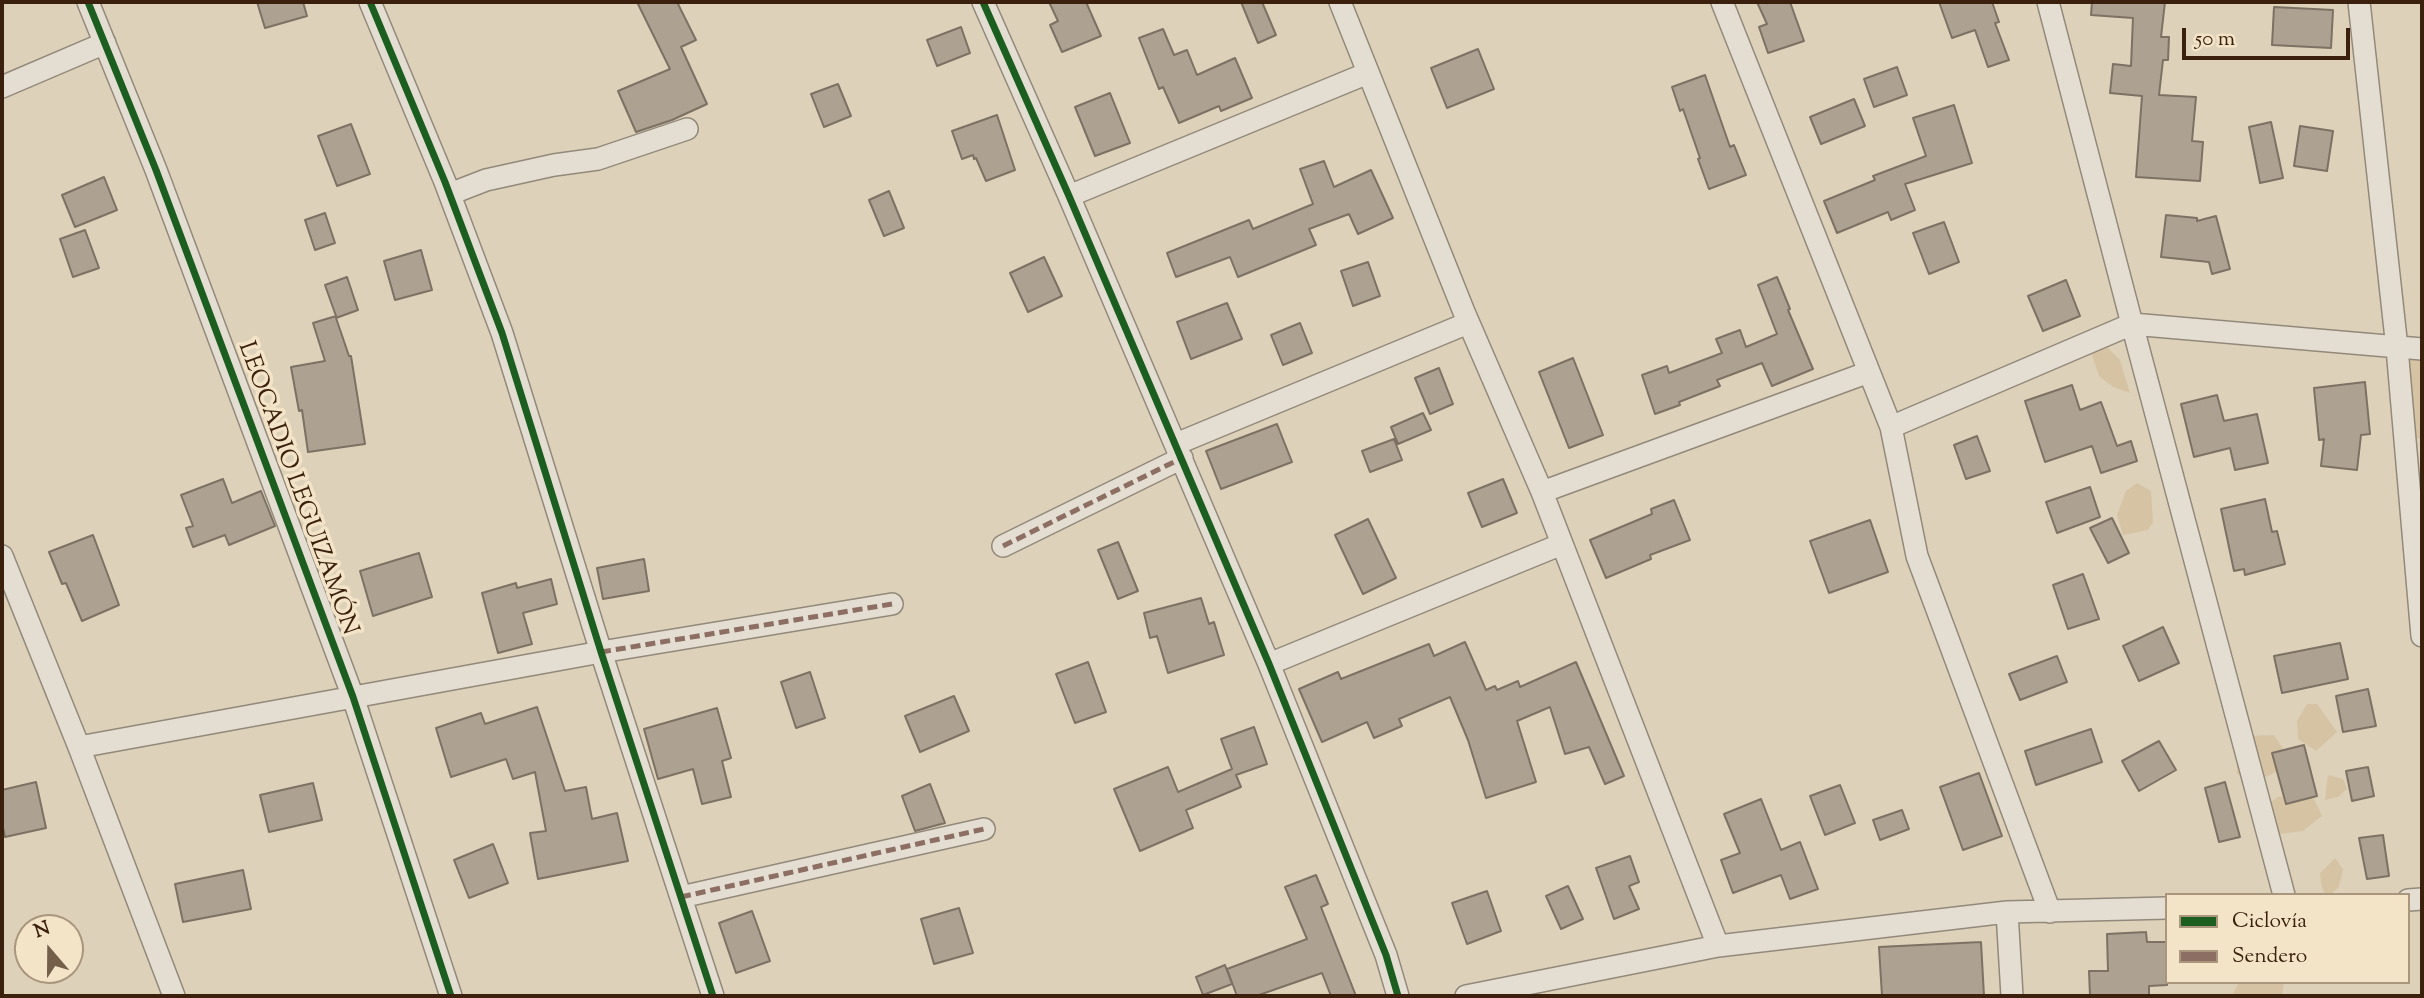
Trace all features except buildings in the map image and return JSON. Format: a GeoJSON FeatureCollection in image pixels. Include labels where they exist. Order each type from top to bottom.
{"type":"FeatureCollection","features":[{"type":"Feature","properties":{"kind":"street","name":"LEOCADIO LEGUIZAMÓN"},"geometry":{"type":"LineString","coordinates":[[88,2],[156,170],[353,697],[451,996]]}},
{"type":"Feature","properties":{"kind":"street"},"geometry":{"type":"LineString","coordinates":[[370,2],[450,194],[502,333],[601,652],[713,996]]}},
{"type":"Feature","properties":{"kind":"street"},"geometry":{"type":"LineString","coordinates":[[983,2],[1269,664],[1386,955],[1398,996]]}},
{"type":"Feature","properties":{"kind":"street"},"geometry":{"type":"LineString","coordinates":[[1340,2],[1468,323],[1542,492],[1718,946]]}},
{"type":"Feature","properties":{"kind":"street"},"geometry":{"type":"LineString","coordinates":[[1722,2],[1891,427],[1917,556],[2050,912]]}},
{"type":"Feature","properties":{"kind":"street"},"geometry":{"type":"LineString","coordinates":[[2048,2],[2283,893]]}},
{"type":"Feature","properties":{"kind":"street"},"geometry":{"type":"LineString","coordinates":[[2359,2],[2397,348],[2422,636]]}},
{"type":"Feature","properties":{"kind":"street"},"geometry":{"type":"LineString","coordinates":[[2,86],[105,43]]}},
{"type":"Feature","properties":{"kind":"street"},"geometry":{"type":"LineString","coordinates":[[1069,196],[1368,73]]}},
{"type":"Feature","properties":{"kind":"street"},"geometry":{"type":"LineString","coordinates":[[450,194],[486,180],[554,165],[598,159],[687,129]]}},
{"type":"Feature","properties":{"kind":"street"},"geometry":{"type":"LineString","coordinates":[[1003,546],[1179,451],[1468,323]]}},
{"type":"Feature","properties":{"kind":"street"},"geometry":{"type":"LineString","coordinates":[[1891,427],[2132,324],[2422,349]]}},
{"type":"Feature","properties":{"kind":"street"},"geometry":{"type":"LineString","coordinates":[[1542,492],[1869,372]]}},
{"type":"Feature","properties":{"kind":"street"},"geometry":{"type":"LineString","coordinates":[[1269,664],[1562,544]]}},
{"type":"Feature","properties":{"kind":"street"},"geometry":{"type":"LineString","coordinates":[[2,556],[79,747],[174,996]]}},
{"type":"Feature","properties":{"kind":"street"},"geometry":{"type":"LineString","coordinates":[[79,747],[601,652],[892,604]]}},
{"type":"Feature","properties":{"kind":"street"},"geometry":{"type":"LineString","coordinates":[[681,897],[984,829]]}},
{"type":"Feature","properties":{"kind":"street"},"geometry":{"type":"LineString","coordinates":[[1466,996],[1718,946],[2007,912],[2165,908]]}},
{"type":"Feature","properties":{"kind":"street"},"geometry":{"type":"LineString","coordinates":[[2007,912],[2012,996]]}},
{"type":"Feature","properties":{"kind":"shaded area"},"geometry":{"type":"Polygon","coordinates":[[[2101,341],[2120,360],[2130,393],[2113,387],[2099,376],[2092,355],[2101,341]]]}},
{"type":"Feature","properties":{"kind":"shaded area"},"geometry":{"type":"Polygon","coordinates":[[[2422,345],[2422,438],[2407,439],[2408,357],[2422,345]]]}},
{"type":"Feature","properties":{"kind":"shaded area"},"geometry":{"type":"Polygon","coordinates":[[[2137,483],[2151,491],[2153,522],[2148,530],[2123,535],[2117,515],[2126,491],[2137,483]]]}},
{"type":"Feature","properties":{"kind":"shaded area"},"geometry":{"type":"Polygon","coordinates":[[[2307,704],[2317,704],[2337,732],[2316,751],[2298,739],[2297,721],[2307,704]]]}},
{"type":"Feature","properties":{"kind":"shaded area"},"geometry":{"type":"Polygon","coordinates":[[[2274,735],[2282,747],[2287,766],[2262,779],[2237,774],[2237,755],[2247,736],[2274,735]]]}},
{"type":"Feature","properties":{"kind":"shaded area"},"geometry":{"type":"Polygon","coordinates":[[[2328,775],[2343,779],[2347,789],[2338,797],[2325,800],[2328,775]]]}},
{"type":"Feature","properties":{"kind":"shaded area"},"geometry":{"type":"Polygon","coordinates":[[[2293,795],[2314,799],[2322,816],[2303,831],[2279,834],[2264,830],[2267,805],[2278,797],[2293,795]]]}},
{"type":"Feature","properties":{"kind":"shaded area"},"geometry":{"type":"Polygon","coordinates":[[[2335,858],[2343,869],[2339,887],[2332,893],[2324,893],[2320,873],[2335,858]]]}},
{"type":"Feature","properties":{"kind":"shaded area"},"geometry":{"type":"Polygon","coordinates":[[[2238,984],[2284,984],[2282,996],[2232,996],[2238,984]]]}},
{"type":"Feature","properties":{"kind":"marked path"},"geometry":{"type":"LineString","coordinates":[[1003,546],[1182,458]]}},
{"type":"Feature","properties":{"kind":"marked path"},"geometry":{"type":"LineString","coordinates":[[601,652],[892,604]]}},
{"type":"Feature","properties":{"kind":"marked path"},"geometry":{"type":"LineString","coordinates":[[681,897],[984,829]]}},
{"type":"Feature","properties":{"kind":"cycle path"},"geometry":{"type":"LineString","coordinates":[[88,2],[156,170],[353,697],[451,996]]}},
{"type":"Feature","properties":{"kind":"cycle path"},"geometry":{"type":"LineString","coordinates":[[370,2],[445,182],[502,333],[601,652],[713,996]]}},
{"type":"Feature","properties":{"kind":"cycle path"},"geometry":{"type":"LineString","coordinates":[[983,2],[1269,664],[1386,955],[1398,996]]}}]}
